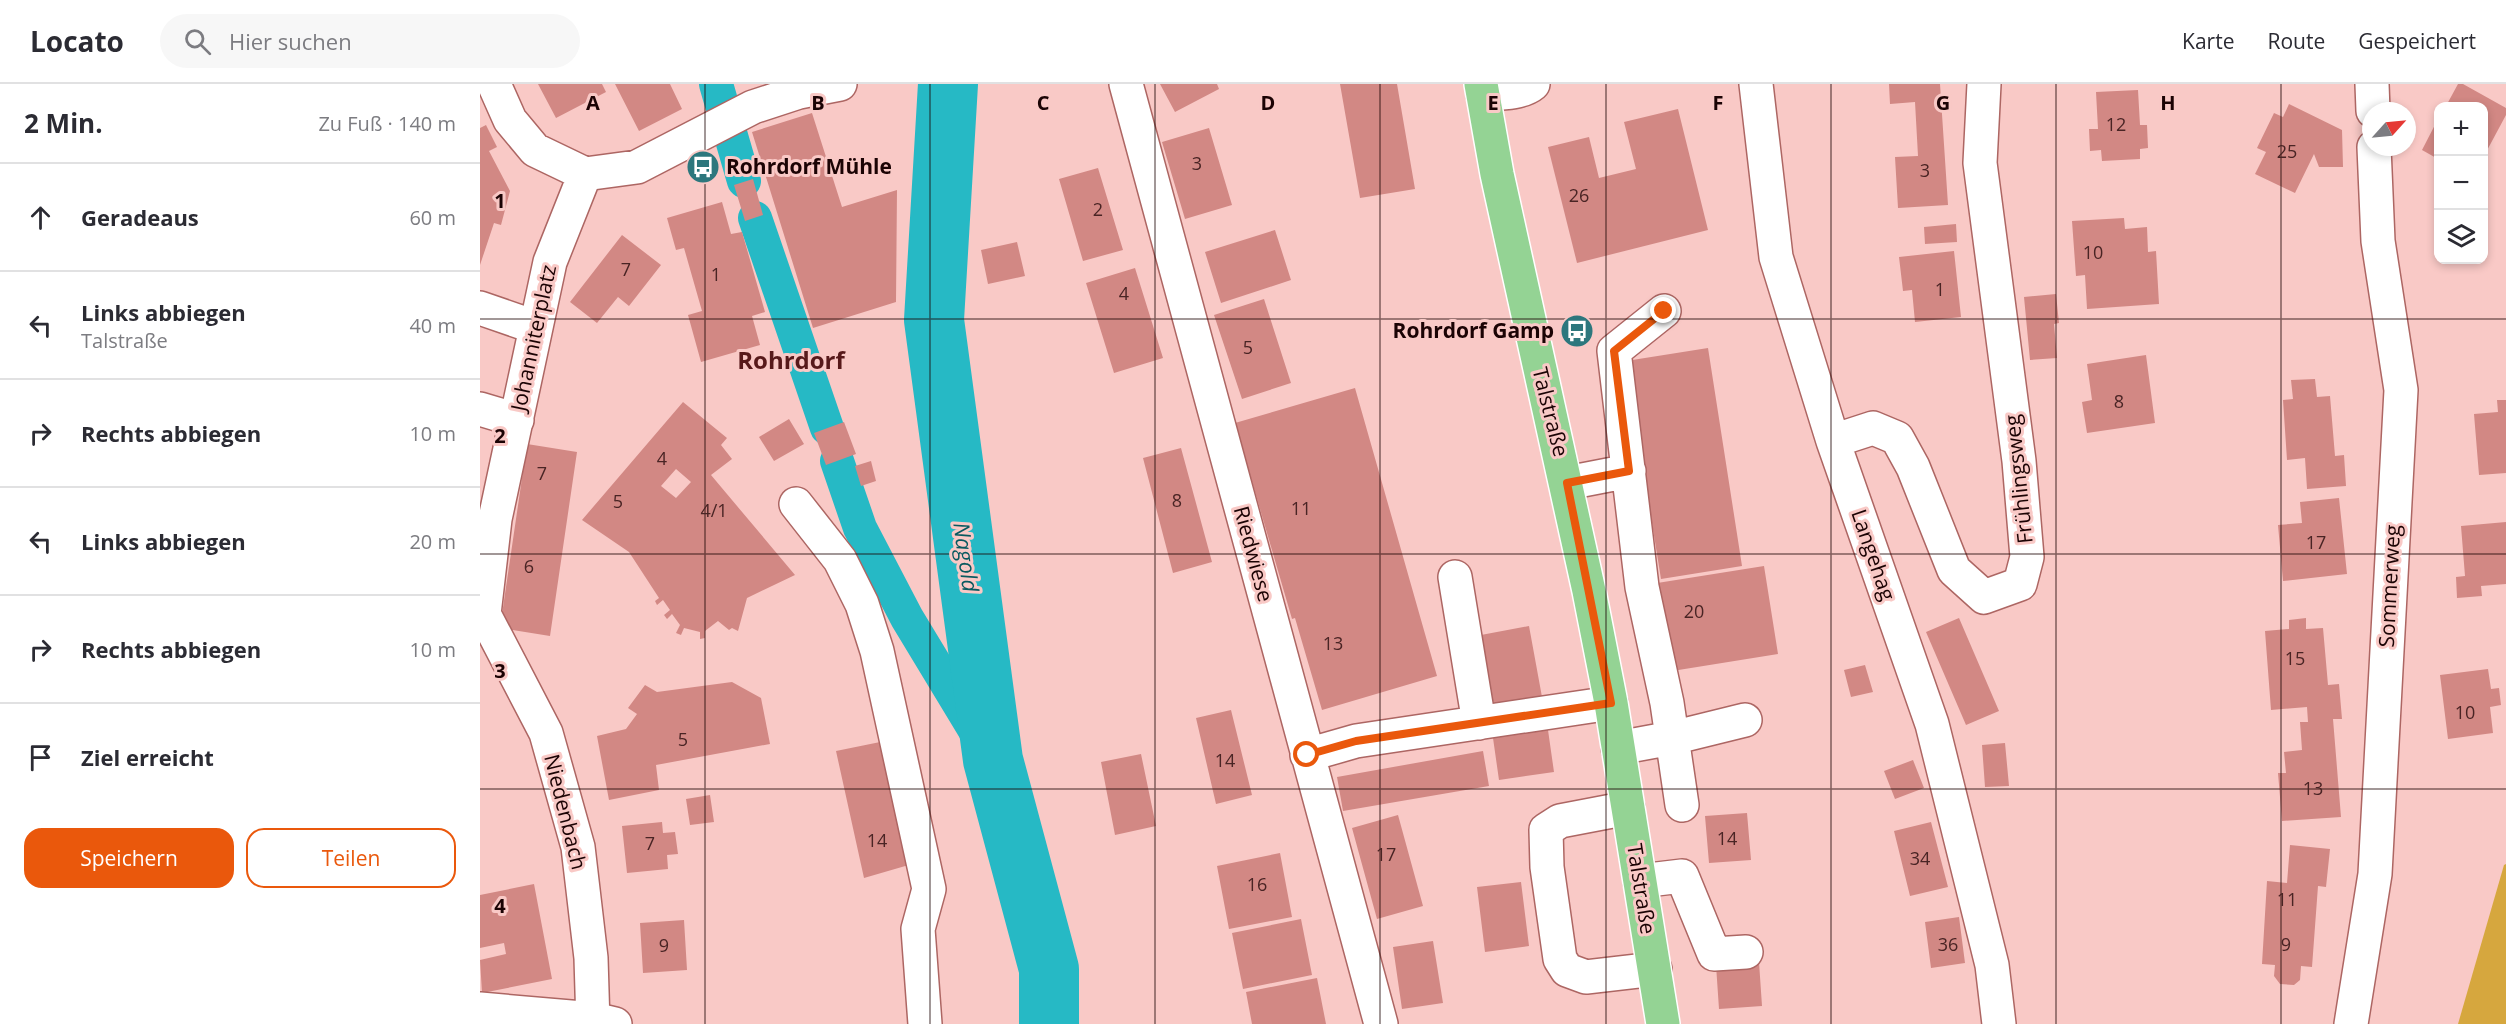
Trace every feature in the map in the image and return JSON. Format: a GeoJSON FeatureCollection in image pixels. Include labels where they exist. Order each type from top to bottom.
{"type":"FeatureCollection","features":[{"type":"Feature","properties":{"kind":"main road","name":"Talstraße"},"geometry":{"type":"LineString","coordinates":[[1482,89],[1497,174],[1536,356],[1567,483],[1611,703],[1663,1024]]}},
{"type":"Feature","properties":{"kind":"street"},"geometry":{"type":"LineString","coordinates":[[494,84],[510,120],[535,150],[585,174],[637,167],[753,107],[799,92],[840,84]]}},
{"type":"Feature","properties":{"kind":"street","name":"Riedwiese"},"geometry":{"type":"LineString","coordinates":[[1126,84],[1381,1024]]}},
{"type":"Feature","properties":{"kind":"street"},"geometry":{"type":"LineString","coordinates":[[1482,89],[1507,93],[1533,84]]}},
{"type":"Feature","properties":{"kind":"street","name":"Langehag"},"geometry":{"type":"LineString","coordinates":[[1756,84],[1776,257],[1833,441],[1932,724],[1992,965],[1999,1024]]}},
{"type":"Feature","properties":{"kind":"street","name":"Frühlingsweg"},"geometry":{"type":"LineString","coordinates":[[1833,441],[1873,428],[1897,438],[1913,467],[1954,570],[1984,597],[2020,584],[2027,557],[2019,461],[1980,163],[1984,84]]}},
{"type":"Feature","properties":{"kind":"street"},"geometry":{"type":"LineString","coordinates":[[2372,84],[2373,102]]}},
{"type":"Feature","properties":{"kind":"street","name":"Sommerweg"},"geometry":{"type":"LineString","coordinates":[[2351,1024],[2375,873],[2401,390],[2378,241],[2374,156]]}},
{"type":"Feature","properties":{"kind":"street","name":"Johanniterplatz"},"geometry":{"type":"LineString","coordinates":[[482,616],[495,519],[550,262],[585,174]]}},
{"type":"Feature","properties":{"kind":"street"},"geometry":{"type":"LineString","coordinates":[[480,308],[535,327]]}},
{"type":"Feature","properties":{"kind":"street"},"geometry":{"type":"LineString","coordinates":[[1664,311],[1614,351],[1642,587],[1667,704],[1682,806]]}},
{"type":"Feature","properties":{"kind":"street"},"geometry":{"type":"LineString","coordinates":[[480,409],[517,420]]}},
{"type":"Feature","properties":{"kind":"street"},"geometry":{"type":"LineString","coordinates":[[1567,483],[1629,471]]}},
{"type":"Feature","properties":{"kind":"street"},"geometry":{"type":"LineString","coordinates":[[796,504],[840,560],[862,604],[877,651],[929,889],[918,929],[925,1024]]}},
{"type":"Feature","properties":{"kind":"street"},"geometry":{"type":"LineString","coordinates":[[1455,577],[1479,723]]}},
{"type":"Feature","properties":{"kind":"street","name":"Niedenbach"},"geometry":{"type":"LineString","coordinates":[[482,616],[546,733],[578,847],[600,1022]]}},
{"type":"Feature","properties":{"kind":"street"},"geometry":{"type":"LineString","coordinates":[[1307,755],[1356,741],[1611,703]]}},
{"type":"Feature","properties":{"kind":"street"},"geometry":{"type":"LineString","coordinates":[[1618,748],[1672,738],[1745,720]]}},
{"type":"Feature","properties":{"kind":"street"},"geometry":{"type":"LineString","coordinates":[[1628,808],[1560,821],[1546,830],[1547,867],[1560,959],[1567,970],[1586,977],[1655,969]]}},
{"type":"Feature","properties":{"kind":"street"},"geometry":{"type":"LineString","coordinates":[[1640,882],[1682,876],[1714,954],[1746,952]]}},
{"type":"Feature","properties":{"kind":"street"},"geometry":{"type":"LineString","coordinates":[[480,1009],[600,1022]]}},
{"type":"Feature","properties":{"kind":"shaded area"},"geometry":{"type":"Polygon","coordinates":[[[2506,864],[2506,1024],[2458,1024],[2504,865],[2506,864]]]}},
{"type":"Feature","properties":{"kind":"building"},"geometry":{"type":"Polygon","coordinates":[[[538,84],[602,84],[606,92],[556,118],[538,84]]]}},
{"type":"Feature","properties":{"kind":"building"},"geometry":{"type":"Polygon","coordinates":[[[615,84],[670,84],[682,109],[639,131],[615,84]]]}},
{"type":"Feature","properties":{"kind":"building"},"geometry":{"type":"Polygon","coordinates":[[[1160,84],[1217,84],[1219,89],[1175,112],[1160,84]]]}},
{"type":"Feature","properties":{"kind":"building"},"geometry":{"type":"Polygon","coordinates":[[[1340,84],[1397,84],[1415,189],[1360,198],[1340,84]]]}},
{"type":"Feature","properties":{"kind":"building"},"geometry":{"type":"Polygon","coordinates":[[[1889,84],[1940,84],[1948,205],[1898,208],[1895,157],[1918,156],[1915,102],[1890,104],[1889,84]]]}},
{"type":"Feature","properties":{"kind":"building"},"geometry":{"type":"Polygon","coordinates":[[[2458,84],[2463,84],[2506,108],[2506,115],[2488,149],[2488,102],[2448,102],[2458,84]]]}},
{"type":"Feature","properties":{"kind":"building"},"geometry":{"type":"Polygon","coordinates":[[[2138,90],[2140,125],[2147,125],[2148,148],[2140,149],[2140,159],[2102,161],[2101,150],[2090,151],[2089,129],[2098,129],[2096,92],[2138,90]]]}},
{"type":"Feature","properties":{"kind":"building"},"geometry":{"type":"Polygon","coordinates":[[[2289,104],[2342,130],[2343,167],[2319,167],[2314,154],[2295,193],[2255,174],[2266,152],[2257,148],[2274,113],[2283,117],[2289,104]]]}},
{"type":"Feature","properties":{"kind":"building"},"geometry":{"type":"Polygon","coordinates":[[[1678,109],[1708,230],[1577,263],[1548,147],[1589,137],[1599,178],[1636,169],[1624,122],[1678,109]]]}},
{"type":"Feature","properties":{"kind":"building"},"geometry":{"type":"Polygon","coordinates":[[[812,113],[842,207],[897,190],[896,302],[813,328],[752,132],[812,113]]]}},
{"type":"Feature","properties":{"kind":"building"},"geometry":{"type":"Polygon","coordinates":[[[486,125],[497,147],[489,151],[510,191],[501,225],[494,223],[480,265],[480,128],[486,125]]]}},
{"type":"Feature","properties":{"kind":"building"},"geometry":{"type":"Polygon","coordinates":[[[2434,127],[2434,157],[2422,150],[2434,127]]]}},
{"type":"Feature","properties":{"kind":"building"},"geometry":{"type":"Polygon","coordinates":[[[1209,128],[1232,205],[1185,219],[1162,142],[1209,128]]]}},
{"type":"Feature","properties":{"kind":"building"},"geometry":{"type":"Polygon","coordinates":[[[1098,168],[1123,250],[1083,261],[1059,179],[1098,168]]]}},
{"type":"Feature","properties":{"kind":"building"},"geometry":{"type":"Polygon","coordinates":[[[753,179],[763,215],[745,221],[734,185],[753,179]]]}},
{"type":"Feature","properties":{"kind":"building"},"geometry":{"type":"Polygon","coordinates":[[[722,202],[731,234],[742,232],[765,312],[752,316],[760,345],[701,362],[688,315],[702,311],[684,248],[676,250],[667,218],[722,202]]]}},
{"type":"Feature","properties":{"kind":"building"},"geometry":{"type":"Polygon","coordinates":[[[2124,218],[2125,229],[2147,227],[2148,252],[2156,251],[2159,304],[2087,309],[2085,275],[2076,276],[2072,221],[2124,218]]]}},
{"type":"Feature","properties":{"kind":"building"},"geometry":{"type":"Polygon","coordinates":[[[1956,224],[1957,242],[1925,244],[1924,227],[1956,224]]]}},
{"type":"Feature","properties":{"kind":"building"},"geometry":{"type":"Polygon","coordinates":[[[1275,230],[1291,280],[1221,303],[1205,252],[1275,230]]]}},
{"type":"Feature","properties":{"kind":"building"},"geometry":{"type":"Polygon","coordinates":[[[622,235],[661,265],[629,306],[618,297],[597,323],[570,302],[622,235]]]}},
{"type":"Feature","properties":{"kind":"building"},"geometry":{"type":"Polygon","coordinates":[[[1017,242],[1025,276],[988,284],[981,250],[1017,242]]]}},
{"type":"Feature","properties":{"kind":"building"},"geometry":{"type":"Polygon","coordinates":[[[1954,251],[1961,317],[1915,322],[1912,290],[1903,291],[1899,257],[1954,251]]]}},
{"type":"Feature","properties":{"kind":"building"},"geometry":{"type":"Polygon","coordinates":[[[1135,268],[1163,358],[1114,373],[1086,283],[1135,268]]]}},
{"type":"Feature","properties":{"kind":"building"},"geometry":{"type":"Polygon","coordinates":[[[2056,294],[2059,323],[2054,324],[2057,358],[2030,360],[2024,297],[2056,294]]]}},
{"type":"Feature","properties":{"kind":"building"},"geometry":{"type":"Polygon","coordinates":[[[1264,299],[1291,383],[1242,399],[1214,315],[1264,299]]]}},
{"type":"Feature","properties":{"kind":"building"},"geometry":{"type":"Polygon","coordinates":[[[1708,348],[1742,566],[1661,579],[1626,361],[1708,348]]]}},
{"type":"Feature","properties":{"kind":"building"},"geometry":{"type":"Polygon","coordinates":[[[2146,355],[2155,423],[2087,433],[2082,402],[2092,400],[2087,364],[2146,355]]]}},
{"type":"Feature","properties":{"kind":"building"},"geometry":{"type":"Polygon","coordinates":[[[2315,379],[2317,397],[2330,396],[2335,456],[2344,455],[2346,486],[2307,489],[2305,458],[2287,460],[2283,400],[2293,399],[2291,380],[2315,379]]]}},
{"type":"Feature","properties":{"kind":"building"},"geometry":{"type":"Polygon","coordinates":[[[1355,388],[1437,676],[1322,710],[1295,618],[1292,619],[1235,423],[1355,388]]]}},
{"type":"Feature","properties":{"kind":"building"},"geometry":{"type":"Polygon","coordinates":[[[2497,400],[2506,400],[2506,473],[2479,475],[2474,414],[2498,412],[2497,400]]]}},
{"type":"Feature","properties":{"kind":"building"},"geometry":{"type":"Polygon","coordinates":[[[683,402],[727,438],[721,445],[732,459],[711,475],[795,575],[747,598],[738,631],[732,628],[729,630],[718,621],[705,631],[705,638],[700,639],[700,632],[684,628],[681,635],[676,633],[680,625],[672,614],[667,619],[664,615],[670,610],[663,600],[657,605],[655,601],[659,598],[629,552],[582,520],[683,402]],[[676,469],[661,486],[676,498],[691,482],[676,469]]]}},
{"type":"Feature","properties":{"kind":"building"},"geometry":{"type":"Polygon","coordinates":[[[789,419],[804,444],[774,461],[759,437],[789,419]]]}},
{"type":"Feature","properties":{"kind":"building"},"geometry":{"type":"Polygon","coordinates":[[[844,422],[856,454],[826,465],[814,433],[844,422]]]}},
{"type":"Feature","properties":{"kind":"building"},"geometry":{"type":"Polygon","coordinates":[[[527,444],[577,452],[550,636],[500,628],[527,444]]]}},
{"type":"Feature","properties":{"kind":"building"},"geometry":{"type":"Polygon","coordinates":[[[1181,448],[1212,562],[1173,573],[1143,458],[1181,448]]]}},
{"type":"Feature","properties":{"kind":"building"},"geometry":{"type":"Polygon","coordinates":[[[871,461],[876,481],[861,486],[855,466],[871,461]]]}},
{"type":"Feature","properties":{"kind":"building"},"geometry":{"type":"Polygon","coordinates":[[[2339,498],[2347,574],[2283,581],[2278,525],[2302,523],[2300,502],[2339,498]]]}},
{"type":"Feature","properties":{"kind":"building"},"geometry":{"type":"Polygon","coordinates":[[[2506,522],[2506,584],[2481,586],[2482,596],[2457,598],[2456,577],[2465,576],[2461,526],[2506,522]]]}},
{"type":"Feature","properties":{"kind":"building"},"geometry":{"type":"Polygon","coordinates":[[[1764,566],[1778,654],[1666,672],[1651,584],[1764,566]]]}},
{"type":"Feature","properties":{"kind":"building"},"geometry":{"type":"Polygon","coordinates":[[[1959,618],[1999,711],[1966,725],[1926,632],[1959,618]]]}},
{"type":"Feature","properties":{"kind":"building"},"geometry":{"type":"Polygon","coordinates":[[[2306,618],[2306,629],[2323,628],[2328,685],[2339,684],[2342,719],[2333,719],[2341,817],[2282,821],[2278,773],[2286,773],[2284,752],[2302,750],[2300,722],[2308,722],[2307,707],[2271,710],[2265,631],[2289,629],[2289,620],[2306,618]]]}},
{"type":"Feature","properties":{"kind":"building"},"geometry":{"type":"Polygon","coordinates":[[[1529,626],[1542,697],[1494,706],[1481,635],[1529,626]]]}},
{"type":"Feature","properties":{"kind":"building"},"geometry":{"type":"Polygon","coordinates":[[[1865,665],[1873,692],[1851,697],[1844,670],[1865,665]]]}},
{"type":"Feature","properties":{"kind":"building"},"geometry":{"type":"Polygon","coordinates":[[[2488,669],[2491,689],[2499,688],[2501,705],[2490,707],[2493,733],[2448,739],[2440,675],[2488,669]]]}},
{"type":"Feature","properties":{"kind":"building"},"geometry":{"type":"Polygon","coordinates":[[[732,682],[761,698],[770,744],[656,765],[659,790],[609,800],[597,736],[626,729],[637,714],[628,708],[645,685],[657,692],[732,682]]]}},
{"type":"Feature","properties":{"kind":"building"},"geometry":{"type":"Polygon","coordinates":[[[1231,710],[1252,795],[1216,804],[1196,718],[1231,710]]]}},
{"type":"Feature","properties":{"kind":"building"},"geometry":{"type":"Polygon","coordinates":[[[1548,730],[1554,772],[1499,780],[1493,738],[1548,730]]]}},
{"type":"Feature","properties":{"kind":"building"},"geometry":{"type":"Polygon","coordinates":[[[890,740],[919,862],[864,878],[836,751],[890,740]]]}},
{"type":"Feature","properties":{"kind":"building"},"geometry":{"type":"Polygon","coordinates":[[[2005,743],[2009,786],[1985,787],[1982,745],[2005,743]]]}},
{"type":"Feature","properties":{"kind":"building"},"geometry":{"type":"Polygon","coordinates":[[[1483,751],[1489,786],[1343,811],[1337,777],[1483,751]]]}},
{"type":"Feature","properties":{"kind":"building"},"geometry":{"type":"Polygon","coordinates":[[[1141,754],[1156,826],[1115,835],[1101,762],[1141,754]]]}},
{"type":"Feature","properties":{"kind":"building"},"geometry":{"type":"Polygon","coordinates":[[[1913,760],[1924,788],[1895,799],[1884,771],[1913,760]]]}},
{"type":"Feature","properties":{"kind":"building"},"geometry":{"type":"Polygon","coordinates":[[[710,795],[714,822],[690,825],[686,799],[710,795]]]}},
{"type":"Feature","properties":{"kind":"building"},"geometry":{"type":"Polygon","coordinates":[[[1747,813],[1751,860],[1709,863],[1705,816],[1747,813]]]}},
{"type":"Feature","properties":{"kind":"building"},"geometry":{"type":"Polygon","coordinates":[[[1398,815],[1423,906],[1377,919],[1352,828],[1398,815]]]}},
{"type":"Feature","properties":{"kind":"building"},"geometry":{"type":"Polygon","coordinates":[[[662,822],[663,833],[675,832],[678,854],[667,855],[668,869],[627,873],[622,826],[662,822]]]}},
{"type":"Feature","properties":{"kind":"building"},"geometry":{"type":"Polygon","coordinates":[[[1931,822],[1948,887],[1910,896],[1894,831],[1931,822]]]}},
{"type":"Feature","properties":{"kind":"building"},"geometry":{"type":"Polygon","coordinates":[[[2290,845],[2330,849],[2326,887],[2318,886],[2312,967],[2301,966],[2300,980],[2294,985],[2280,984],[2274,976],[2275,965],[2262,964],[2267,881],[2287,883],[2290,845]]]}},
{"type":"Feature","properties":{"kind":"building"},"geometry":{"type":"Polygon","coordinates":[[[1280,853],[1292,917],[1229,929],[1217,866],[1280,853]]]}},
{"type":"Feature","properties":{"kind":"building"},"geometry":{"type":"Polygon","coordinates":[[[1521,882],[1529,946],[1485,952],[1477,887],[1521,882]]]}},
{"type":"Feature","properties":{"kind":"building"},"geometry":{"type":"Polygon","coordinates":[[[534,884],[552,979],[482,993],[480,960],[506,954],[504,943],[480,948],[480,895],[534,884]]]}},
{"type":"Feature","properties":{"kind":"building"},"geometry":{"type":"Polygon","coordinates":[[[1959,917],[1965,963],[1931,968],[1925,922],[1959,917]]]}},
{"type":"Feature","properties":{"kind":"building"},"geometry":{"type":"Polygon","coordinates":[[[1301,919],[1312,975],[1243,989],[1232,933],[1301,919]]]}},
{"type":"Feature","properties":{"kind":"building"},"geometry":{"type":"Polygon","coordinates":[[[684,920],[687,970],[643,973],[640,923],[684,920]]]}},
{"type":"Feature","properties":{"kind":"building"},"geometry":{"type":"Polygon","coordinates":[[[1433,941],[1443,1003],[1402,1009],[1393,947],[1433,941]]]}},
{"type":"Feature","properties":{"kind":"building"},"geometry":{"type":"Polygon","coordinates":[[[1759,962],[1762,1006],[1719,1009],[1716,965],[1759,962]]]}},
{"type":"Feature","properties":{"kind":"building"},"geometry":{"type":"Polygon","coordinates":[[[1317,978],[1326,1024],[1252,1024],[1246,992],[1317,978]]]}},
{"type":"Feature","properties":{"kind":"waterway"},"geometry":{"type":"LineString","coordinates":[[716,84],[744,181]]}},
{"type":"Feature","properties":{"kind":"waterway","name":"Nagold"},"geometry":{"type":"LineString","coordinates":[[948,84],[934,320],[993,760],[1049,969],[1049,1024]]}},
{"type":"Feature","properties":{"kind":"waterway"},"geometry":{"type":"LineString","coordinates":[[755,218],[827,428]]}},
{"type":"Feature","properties":{"kind":"waterway"},"geometry":{"type":"LineString","coordinates":[[837,461],[860,528],[907,618],[993,760]]}},
{"type":"Feature","properties":{"kind":"place","name":"Rohrdorf Mühle"},"geometry":{"type":"Point","coordinates":[703,167]}},
{"type":"Feature","properties":{"kind":"place","name":"Rohrdorf Gamp"},"geometry":{"type":"Point","coordinates":[1577,331]}},
{"type":"Feature","properties":{"kind":"district","name":"Rohrdorf"},"geometry":{"type":"Point","coordinates":[791,361]}},
{"type":"Feature","properties":{"kind":"route"},"geometry":{"type":"LineString","coordinates":[[1307,755],[1356,741],[1611,703],[1567,483],[1629,471],[1614,351],[1664,311]]}}]}
